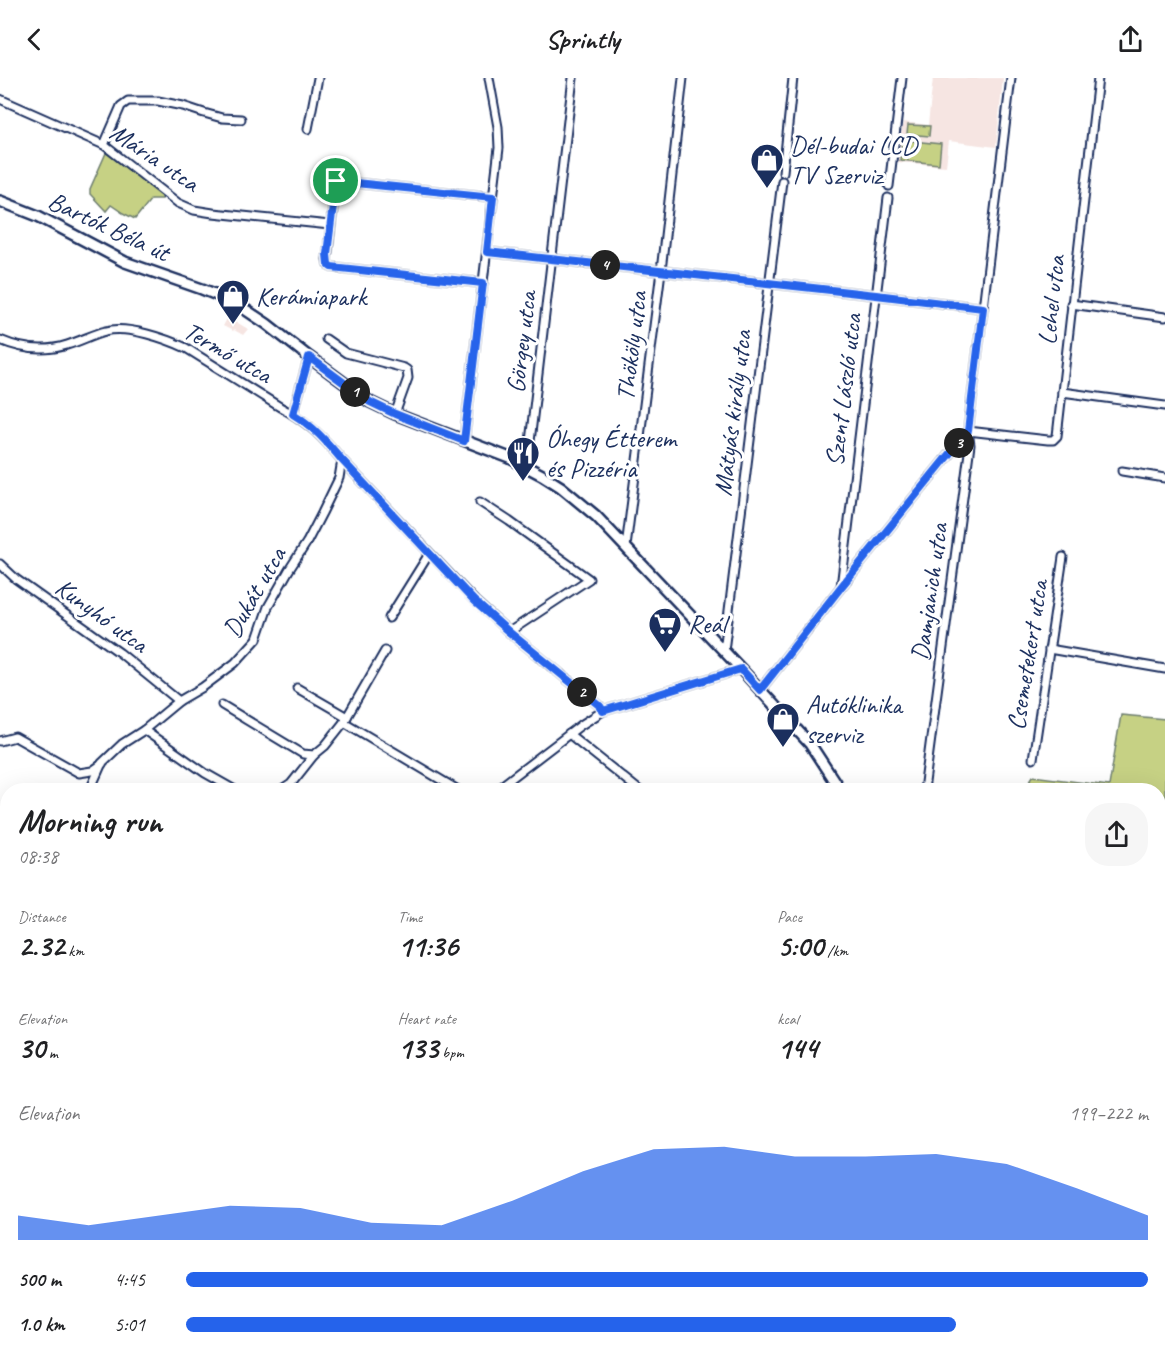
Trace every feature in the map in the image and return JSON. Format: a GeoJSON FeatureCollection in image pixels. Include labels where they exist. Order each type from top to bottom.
{"type":"FeatureCollection","features":[{"type":"Feature","properties":{"kind":"street"},"geometry":{"type":"LineString","coordinates":[[308,129],[318,78]]}},
{"type":"Feature","properties":{"kind":"street"},"geometry":{"type":"LineString","coordinates":[[464,441],[500,139],[489,78]]}},
{"type":"Feature","properties":{"kind":"street","name":"Görgey utca"},"geometry":{"type":"LineString","coordinates":[[527,467],[573,78]]}},
{"type":"Feature","properties":{"kind":"street","name":"Thököly utca"},"geometry":{"type":"LineString","coordinates":[[626,547],[683,78]]}},
{"type":"Feature","properties":{"kind":"street"},"geometry":{"type":"LineString","coordinates":[[783,172],[793,78]]}},
{"type":"Feature","properties":{"kind":"street"},"geometry":{"type":"LineString","coordinates":[[890,186],[902,78]]}},
{"type":"Feature","properties":{"kind":"street","name":"Damjanich utca"},"geometry":{"type":"LineString","coordinates":[[925,783],[970,445],[968,431],[1011,78]]}},
{"type":"Feature","properties":{"kind":"street","name":"Lehel utca"},"geometry":{"type":"LineString","coordinates":[[968,431],[1053,440],[1057,436],[1098,78]]}},
{"type":"Feature","properties":{"kind":"street","name":"Mária utca"},"geometry":{"type":"LineString","coordinates":[[0,99],[104,145],[178,203],[194,210],[330,225]]}},
{"type":"Feature","properties":{"kind":"street"},"geometry":{"type":"LineString","coordinates":[[104,145],[121,106],[128,101],[158,101],[183,105],[222,118],[241,119]]}},
{"type":"Feature","properties":{"kind":"street"},"geometry":{"type":"LineString","coordinates":[[483,283],[335,268],[328,264],[330,225],[336,181],[493,197]]}},
{"type":"Feature","properties":{"kind":"street","name":"Mátyás király utca"},"geometry":{"type":"LineString","coordinates":[[724,651],[782,181]]}},
{"type":"Feature","properties":{"kind":"street","name":"Szent László utca"},"geometry":{"type":"LineString","coordinates":[[841,587],[888,198]]}},
{"type":"Feature","properties":{"kind":"street","name":"Bartók Béla út"},"geometry":{"type":"LineString","coordinates":[[0,201],[38,216],[124,262],[227,299],[267,324],[370,402],[395,414],[510,458],[561,487],[596,516],[741,669],[810,744],[835,783]]}},
{"type":"Feature","properties":{"kind":"street"},"geometry":{"type":"LineString","coordinates":[[487,252],[983,308]]}},
{"type":"Feature","properties":{"kind":"street"},"geometry":{"type":"LineString","coordinates":[[1071,304],[1165,317]]}},
{"type":"Feature","properties":{"kind":"street","name":"Termő utca"},"geometry":{"type":"LineString","coordinates":[[0,340],[28,348],[53,349],[112,330],[159,337],[186,348],[315,430],[474,601],[600,706],[603,711]]}},
{"type":"Feature","properties":{"kind":"street"},"geometry":{"type":"LineString","coordinates":[[326,339],[346,353],[407,370],[408,378],[395,414]]}},
{"type":"Feature","properties":{"kind":"street"},"geometry":{"type":"LineString","coordinates":[[293,414],[309,357]]}},
{"type":"Feature","properties":{"kind":"street"},"geometry":{"type":"LineString","coordinates":[[1062,392],[1165,406]]}},
{"type":"Feature","properties":{"kind":"street"},"geometry":{"type":"LineString","coordinates":[[760,690],[968,431]]}},
{"type":"Feature","properties":{"kind":"street","name":"Dukát utca"},"geometry":{"type":"LineString","coordinates":[[93,783],[102,763],[122,744],[235,663],[257,639],[268,607],[307,542],[339,478],[342,460]]}},
{"type":"Feature","properties":{"kind":"street"},"geometry":{"type":"LineString","coordinates":[[1122,471],[1165,478]]}},
{"type":"Feature","properties":{"kind":"street"},"geometry":{"type":"LineString","coordinates":[[480,502],[589,579],[509,632]]}},
{"type":"Feature","properties":{"kind":"street"},"geometry":{"type":"LineString","coordinates":[[389,618],[429,554]]}},
{"type":"Feature","properties":{"kind":"street","name":"Csemetekert utca"},"geometry":{"type":"LineString","coordinates":[[1033,759],[1063,557]]}},
{"type":"Feature","properties":{"kind":"street","name":"Kunyhó utca"},"geometry":{"type":"LineString","coordinates":[[0,564],[16,579],[120,653],[179,701]]}},
{"type":"Feature","properties":{"kind":"street"},"geometry":{"type":"LineString","coordinates":[[1048,649],[1165,669]]}},
{"type":"Feature","properties":{"kind":"street"},"geometry":{"type":"LineString","coordinates":[[292,783],[346,719],[385,651]]}},
{"type":"Feature","properties":{"kind":"street"},"geometry":{"type":"LineString","coordinates":[[505,783],[603,711],[741,669]]}},
{"type":"Feature","properties":{"kind":"street"},"geometry":{"type":"LineString","coordinates":[[297,688],[447,783]]}},
{"type":"Feature","properties":{"kind":"street"},"geometry":{"type":"LineString","coordinates":[[222,705],[303,754],[314,755]]}},
{"type":"Feature","properties":{"kind":"street"},"geometry":{"type":"LineString","coordinates":[[144,730],[223,783]]}},
{"type":"Feature","properties":{"kind":"street"},"geometry":{"type":"LineString","coordinates":[[569,734],[630,783]]}},
{"type":"Feature","properties":{"kind":"street"},"geometry":{"type":"LineString","coordinates":[[0,741],[15,737],[79,773],[92,771],[102,763]]}},
{"type":"Feature","properties":{"kind":"shaded area"},"geometry":{"type":"Polygon","coordinates":[[[933,78],[1003,78],[996,147],[949,141],[946,166],[897,162],[903,122],[928,125],[933,78]]]}},
{"type":"Feature","properties":{"kind":"shaded area","name":"Kerámiapark"},"geometry":{"type":"Polygon","coordinates":[[[228,317],[248,329],[243,335],[223,326],[228,317]]]}},
{"type":"Feature","properties":{"kind":"green space"},"geometry":{"type":"Polygon","coordinates":[[[908,125],[930,126],[929,136],[907,134],[908,125]]]}},
{"type":"Feature","properties":{"kind":"green space"},"geometry":{"type":"Polygon","coordinates":[[[902,140],[941,144],[939,164],[900,160],[902,140]]]}},
{"type":"Feature","properties":{"kind":"green space"},"geometry":{"type":"Polygon","coordinates":[[[106,153],[162,194],[162,199],[151,199],[135,219],[111,205],[106,211],[90,194],[90,189],[106,153]]]}},
{"type":"Feature","properties":{"kind":"green space"},"geometry":{"type":"Polygon","coordinates":[[[1121,715],[1165,719],[1165,783],[1110,783],[1121,715]]]}},
{"type":"Feature","properties":{"kind":"green space"},"geometry":{"type":"Polygon","coordinates":[[[1033,776],[1086,783],[1028,783],[1033,776]]]}},
{"type":"Feature","properties":{"kind":"place","name":"Dél-budai LCD TV Szerviz"},"geometry":{"type":"Point","coordinates":[767,189]}},
{"type":"Feature","properties":{"kind":"place","name":"Kerámiapark"},"geometry":{"type":"Point","coordinates":[233,325]}},
{"type":"Feature","properties":{"kind":"place","name":"Óhegy Étterem és Pizzéria"},"geometry":{"type":"Point","coordinates":[523,482]}},
{"type":"Feature","properties":{"kind":"place","name":"Reál"},"geometry":{"type":"Point","coordinates":[665,653]}},
{"type":"Feature","properties":{"kind":"place","name":"Autóklinika szerviz"},"geometry":{"type":"Point","coordinates":[783,748]}},
{"type":"Feature","properties":{"kind":"route"},"geometry":{"type":"LineString","coordinates":[[336,181],[493,197],[487,252],[983,308],[968,431],[760,690],[741,669],[603,711],[600,706],[474,601],[315,430],[293,414],[309,357],[370,402],[464,441],[483,283],[331,267],[328,264],[327,254],[336,181]]}}]}
